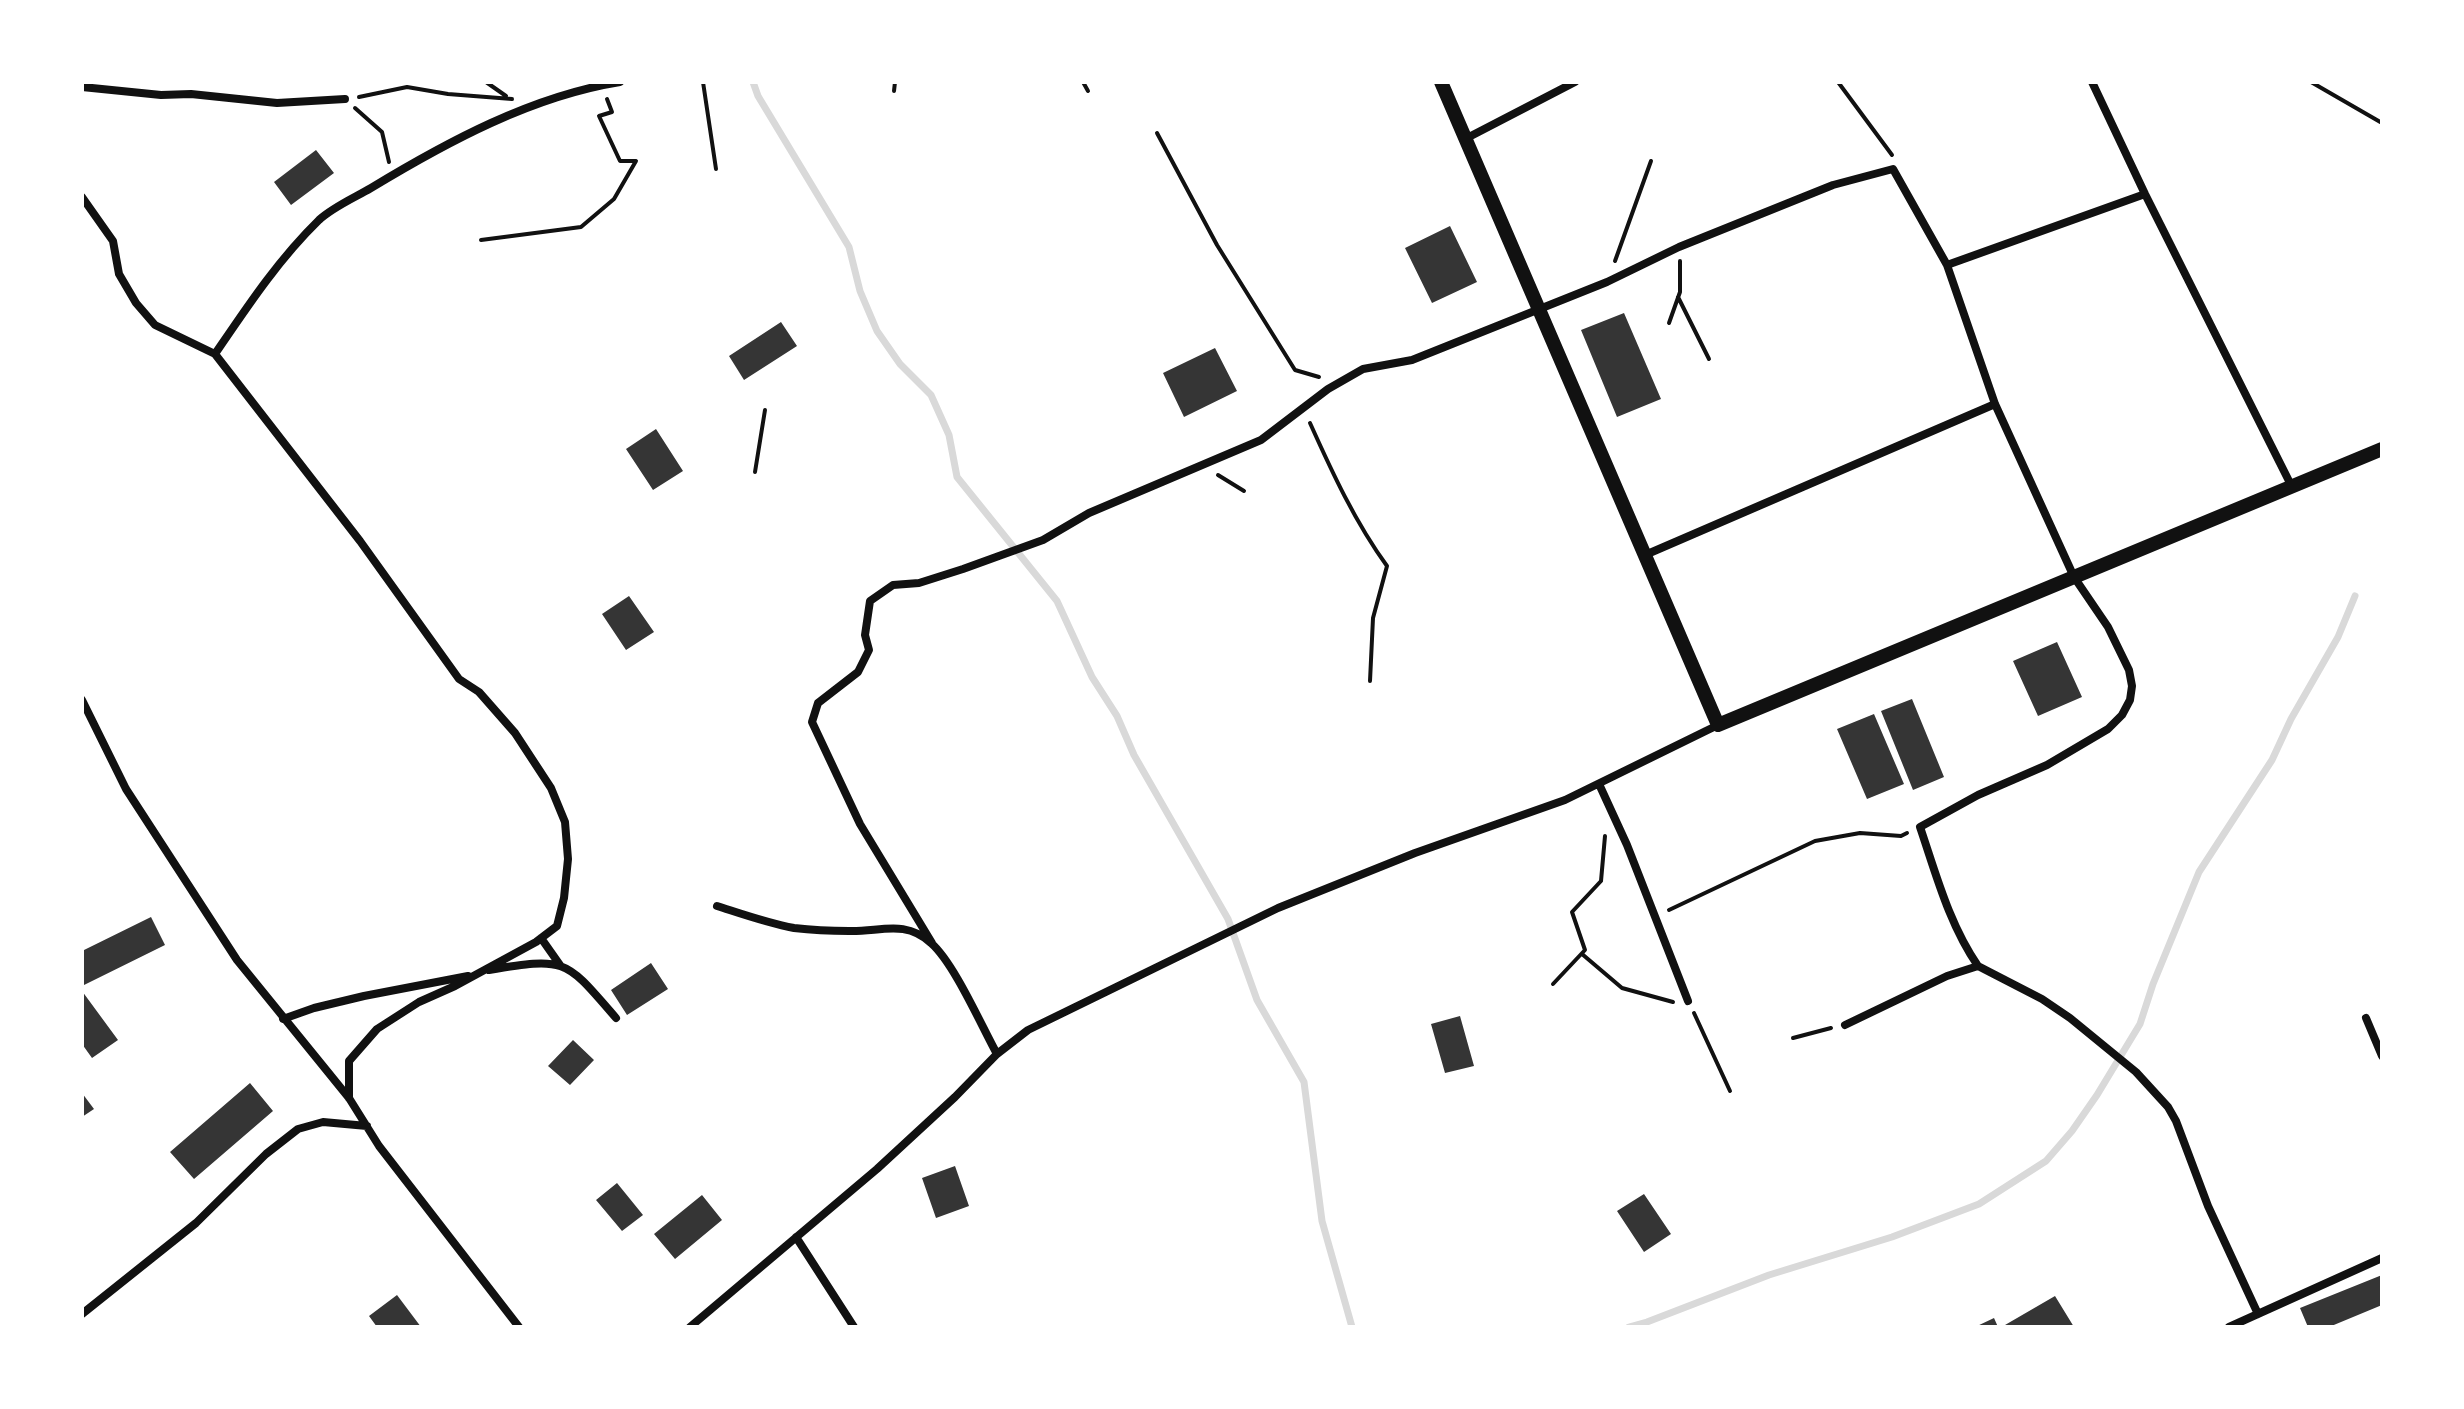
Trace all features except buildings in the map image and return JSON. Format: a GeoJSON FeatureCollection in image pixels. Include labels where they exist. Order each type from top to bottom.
{"type":"FeatureCollection","features":[{"type":"Feature","properties":{"kind":"street"},"geometry":{"type":"LineString","coordinates":[[215,354],[255,293],[322,217],[391,174],[528,106],[620,82]]}},
{"type":"Feature","properties":{"kind":"street"},"geometry":{"type":"LineString","coordinates":[[1441,82],[1718,725]]}},
{"type":"Feature","properties":{"kind":"street"},"geometry":{"type":"LineString","coordinates":[[1465,139],[1575,82]]}},
{"type":"Feature","properties":{"kind":"street"},"geometry":{"type":"LineString","coordinates":[[2092,82],[2292,487]]}},
{"type":"Feature","properties":{"kind":"street"},"geometry":{"type":"LineString","coordinates":[[82,87],[277,103],[345,99]]}},
{"type":"Feature","properties":{"kind":"street"},"geometry":{"type":"LineString","coordinates":[[997,1054],[963,991],[860,824],[812,722],[818,703],[858,672],[869,650],[865,635],[870,601],[893,585],[919,583],[1029,546],[1089,513],[1261,440],[1328,389],[1363,369],[1412,360],[1607,282],[1679,247],[1833,185],[1893,169],[1947,265],[1995,404],[2074,577],[2108,627],[2129,670],[2130,700],[2122,715],[2108,729],[2047,765],[1978,795],[1920,827],[1952,919],[1963,945],[1978,966],[2042,999],[2070,1018],[2136,1072],[2168,1107],[2208,1206],[2258,1314]]}},
{"type":"Feature","properties":{"kind":"street"},"geometry":{"type":"LineString","coordinates":[[1947,265],[2145,194]]}},
{"type":"Feature","properties":{"kind":"street"},"geometry":{"type":"LineString","coordinates":[[82,197],[113,241],[119,274],[145,314],[155,325],[215,354],[360,541],[459,679],[479,692],[498,712],[551,788],[565,822],[568,859],[557,926],[483,971],[419,1002],[377,1029],[349,1061],[349,1098]]}},
{"type":"Feature","properties":{"kind":"street"},"geometry":{"type":"LineString","coordinates":[[1645,555],[1995,404]]}},
{"type":"Feature","properties":{"kind":"street"},"geometry":{"type":"LineString","coordinates":[[690,1327],[877,1169],[997,1054],[1028,1030],[1278,908],[1415,853],[1565,800],[1718,725],[2382,449]]}},
{"type":"Feature","properties":{"kind":"street"},"geometry":{"type":"LineString","coordinates":[[82,700],[126,789],[237,960],[349,1098],[379,1146],[519,1327]]}},
{"type":"Feature","properties":{"kind":"street"},"geometry":{"type":"LineString","coordinates":[[1599,784],[1688,1001]]}},
{"type":"Feature","properties":{"kind":"street"},"geometry":{"type":"LineString","coordinates":[[717,906],[796,928],[850,931],[902,927],[932,943]]}},
{"type":"Feature","properties":{"kind":"street"},"geometry":{"type":"LineString","coordinates":[[541,938],[560,965]]}},
{"type":"Feature","properties":{"kind":"street"},"geometry":{"type":"LineString","coordinates":[[283,1019],[339,1002],[530,963],[560,965],[580,976],[616,1018]]}},
{"type":"Feature","properties":{"kind":"street"},"geometry":{"type":"LineString","coordinates":[[1845,1025],[1947,976],[1978,966]]}},
{"type":"Feature","properties":{"kind":"street"},"geometry":{"type":"LineString","coordinates":[[2366,1018],[2382,1056]]}},
{"type":"Feature","properties":{"kind":"street"},"geometry":{"type":"LineString","coordinates":[[82,1314],[196,1223],[266,1154],[298,1129],[323,1122],[367,1126]]}},
{"type":"Feature","properties":{"kind":"street"},"geometry":{"type":"LineString","coordinates":[[796,1237],[854,1327]]}},
{"type":"Feature","properties":{"kind":"street"},"geometry":{"type":"LineString","coordinates":[[2229,1327],[2382,1258]]}},
{"type":"Feature","properties":{"kind":"path"},"geometry":{"type":"LineString","coordinates":[[486,82],[528,106]]}},
{"type":"Feature","properties":{"kind":"path"},"geometry":{"type":"LineString","coordinates":[[703,82],[716,169]]}},
{"type":"Feature","properties":{"kind":"path"},"geometry":{"type":"LineString","coordinates":[[894,91],[895,82]]}},
{"type":"Feature","properties":{"kind":"path"},"geometry":{"type":"LineString","coordinates":[[1083,82],[1088,91]]}},
{"type":"Feature","properties":{"kind":"path"},"geometry":{"type":"LineString","coordinates":[[1838,82],[1892,152],[1893,169]]}},
{"type":"Feature","properties":{"kind":"path"},"geometry":{"type":"LineString","coordinates":[[2311,82],[2382,123]]}},
{"type":"Feature","properties":{"kind":"path"},"geometry":{"type":"LineString","coordinates":[[481,240],[581,227],[614,199],[636,161],[620,161],[599,116],[612,112],[601,85]]}},
{"type":"Feature","properties":{"kind":"path"},"geometry":{"type":"LineString","coordinates":[[345,99],[407,87],[448,94],[508,97]]}},
{"type":"Feature","properties":{"kind":"path"},"geometry":{"type":"LineString","coordinates":[[345,99],[382,132],[391,174]]}},
{"type":"Feature","properties":{"kind":"path"},"geometry":{"type":"LineString","coordinates":[[1157,133],[1217,245],[1295,370],[1340,383]]}},
{"type":"Feature","properties":{"kind":"path"},"geometry":{"type":"LineString","coordinates":[[1607,282],[1651,161]]}},
{"type":"Feature","properties":{"kind":"path"},"geometry":{"type":"LineString","coordinates":[[1669,323],[1678,297],[1679,247]]}},
{"type":"Feature","properties":{"kind":"path"},"geometry":{"type":"LineString","coordinates":[[1678,297],[1709,359]]}},
{"type":"Feature","properties":{"kind":"path"},"geometry":{"type":"LineString","coordinates":[[1304,409],[1335,479],[1387,566],[1373,618],[1370,681]]}},
{"type":"Feature","properties":{"kind":"path"},"geometry":{"type":"LineString","coordinates":[[755,472],[765,410]]}},
{"type":"Feature","properties":{"kind":"path"},"geometry":{"type":"LineString","coordinates":[[1202,466],[1244,491]]}},
{"type":"Feature","properties":{"kind":"path"},"geometry":{"type":"LineString","coordinates":[[1655,916],[1815,841],[1860,833],[1901,836],[1920,827]]}},
{"type":"Feature","properties":{"kind":"path"},"geometry":{"type":"LineString","coordinates":[[1553,984],[1585,950],[1572,912],[1601,881],[1605,831]]}},
{"type":"Feature","properties":{"kind":"path"},"geometry":{"type":"LineString","coordinates":[[1582,954],[1622,988],[1670,1002],[1688,1001],[1730,1091]]}},
{"type":"Feature","properties":{"kind":"path"},"geometry":{"type":"LineString","coordinates":[[1793,1038],[1845,1025]]}},
{"type":"Feature","properties":{"kind":"waterway"},"geometry":{"type":"LineString","coordinates":[[753,82],[758,96],[849,247],[860,291],[877,331],[900,364],[931,395],[949,435],[957,477],[1057,601],[1092,677],[1117,716],[1134,755],[1228,919],[1257,1000],[1304,1082],[1322,1221],[1352,1327]]}},
{"type":"Feature","properties":{"kind":"waterway"},"geometry":{"type":"LineString","coordinates":[[1629,1327],[1769,1275],[1892,1237],[1979,1204],[2046,1161],[2097,1095],[2140,1024],[2199,872],[2272,760],[2291,719],[2338,637],[2355,596]]}}]}
